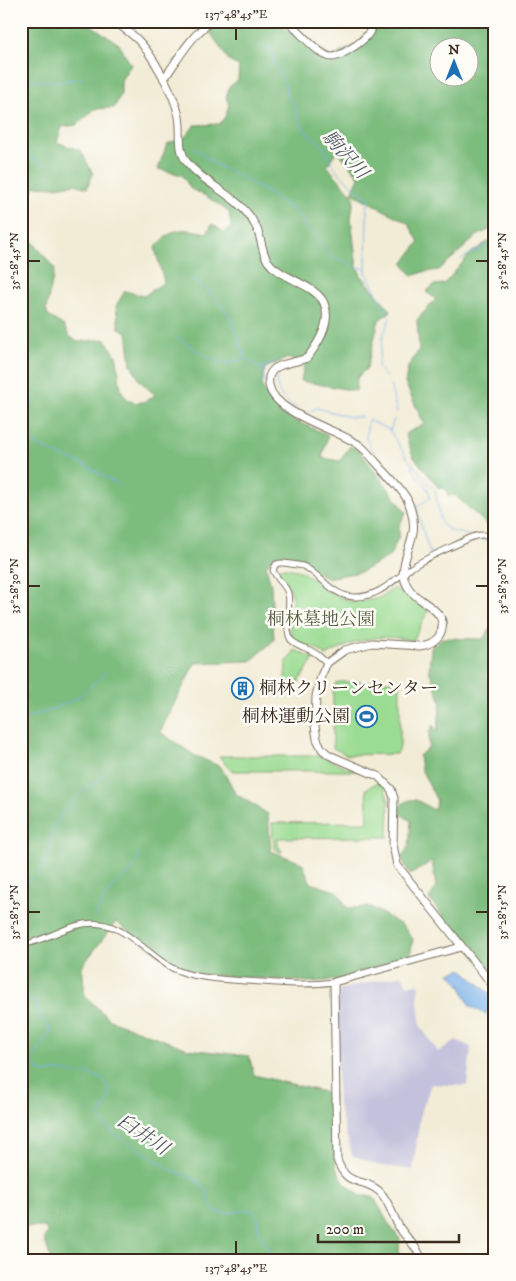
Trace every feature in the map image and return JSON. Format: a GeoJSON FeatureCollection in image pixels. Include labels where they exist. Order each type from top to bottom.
{"type":"FeatureCollection","features":[{"type":"Feature","properties":{"kind":"street"},"geometry":{"type":"LineString","coordinates":[[115,21],[142,45],[164,79],[178,114],[181,149],[185,160],[201,176],[247,213],[255,224],[265,258],[272,267],[317,294],[323,301],[327,320],[322,335],[307,358],[281,364],[273,370],[269,377],[269,386],[278,401],[359,445],[407,499],[414,531],[404,562],[403,574],[406,586],[433,608],[440,617],[442,626],[436,640],[432,644],[420,646],[383,643],[357,646],[345,650],[327,663],[317,686],[314,713],[317,740],[329,756],[378,776],[387,784],[394,798],[392,844],[397,865],[495,988]]}},
{"type":"Feature","properties":{"kind":"street"},"geometry":{"type":"LineString","coordinates":[[164,79],[189,43],[212,21]]}},
{"type":"Feature","properties":{"kind":"street"},"geometry":{"type":"LineString","coordinates":[[288,21],[324,55],[331,57],[349,50],[365,39],[375,21]]}},
{"type":"Feature","properties":{"kind":"street"},"geometry":{"type":"LineString","coordinates":[[327,663],[316,653],[295,643],[290,638],[288,631],[288,594],[285,587],[275,576],[273,570],[276,564],[283,562],[304,566],[327,586],[339,593],[354,597],[364,597],[376,593],[416,564],[477,535],[495,538]]}},
{"type":"Feature","properties":{"kind":"street"},"geometry":{"type":"LineString","coordinates":[[21,945],[76,926],[89,923],[103,924],[119,931],[172,968],[193,975],[206,978],[316,985],[334,982],[461,947]]}},
{"type":"Feature","properties":{"kind":"street"},"geometry":{"type":"LineString","coordinates":[[334,982],[337,1160],[341,1170],[347,1177],[378,1190],[385,1198],[398,1226],[416,1247],[422,1260]]}},
{"type":"Feature","properties":{"kind":"shaded area"},"geometry":{"type":"Polygon","coordinates":[[[402,975],[407,985],[419,984],[418,1002],[421,1027],[438,1052],[456,1040],[471,1047],[467,1086],[431,1084],[420,1116],[413,1170],[377,1165],[352,1155],[338,1105],[335,1009],[341,989],[402,975]]]}},
{"type":"Feature","properties":{"kind":"green space"},"geometry":{"type":"Polygon","coordinates":[[[21,21],[85,21],[119,44],[131,65],[121,80],[121,94],[114,108],[95,109],[77,125],[62,127],[57,142],[81,151],[93,174],[87,188],[75,184],[55,187],[34,186],[24,231],[55,269],[46,309],[48,316],[64,326],[69,336],[78,342],[105,339],[116,356],[123,394],[133,402],[139,402],[155,395],[140,381],[131,364],[127,332],[119,328],[116,306],[125,291],[144,296],[164,282],[155,248],[173,232],[190,230],[207,233],[212,224],[225,233],[231,227],[229,212],[206,196],[191,189],[182,175],[158,169],[167,144],[185,137],[195,125],[220,124],[226,115],[229,104],[226,98],[229,87],[238,80],[239,66],[230,62],[208,29],[217,22],[237,26],[241,21],[275,21],[298,38],[310,42],[331,57],[358,44],[375,21],[495,21],[495,227],[478,235],[439,270],[423,272],[413,276],[403,264],[419,242],[408,223],[352,193],[359,177],[340,154],[335,153],[327,166],[354,197],[351,219],[357,267],[361,275],[391,311],[379,320],[367,368],[357,378],[356,391],[301,381],[304,366],[288,358],[265,368],[261,385],[280,414],[328,435],[322,458],[340,461],[350,446],[359,450],[406,512],[399,526],[399,536],[390,556],[361,572],[326,578],[297,559],[274,556],[266,566],[271,585],[274,640],[251,661],[195,663],[160,732],[194,755],[221,767],[236,794],[268,814],[271,851],[302,863],[311,883],[338,892],[347,908],[371,907],[403,926],[413,939],[410,956],[336,980],[312,982],[198,974],[165,959],[116,922],[82,966],[85,996],[110,1020],[188,1049],[249,1056],[254,1075],[332,1094],[336,1168],[345,1183],[361,1196],[373,1196],[390,1226],[400,1239],[398,1260],[51,1260],[44,1238],[47,1233],[45,1227],[21,1227],[21,21]]]}},
{"type":"Feature","properties":{"kind":"green space"},"geometry":{"type":"Polygon","coordinates":[[[495,237],[495,532],[455,495],[448,496],[446,488],[439,488],[413,456],[405,434],[424,424],[405,383],[408,367],[419,350],[417,320],[436,299],[426,292],[434,285],[444,284],[471,253],[495,237]]]}},
{"type":"Feature","properties":{"kind":"green space","name":"桐林墓地公園"},"geometry":{"type":"Polygon","coordinates":[[[282,567],[301,571],[323,589],[349,601],[379,598],[394,588],[428,611],[413,641],[390,637],[368,639],[326,656],[317,649],[297,642],[292,636],[290,625],[292,594],[277,571],[282,567]]]}},
{"type":"Feature","properties":{"kind":"green space"},"geometry":{"type":"Polygon","coordinates":[[[495,621],[495,982],[429,899],[436,887],[432,861],[410,875],[401,858],[409,846],[411,821],[399,813],[399,807],[409,800],[416,800],[434,810],[437,801],[421,769],[419,756],[429,747],[429,732],[433,725],[437,732],[441,702],[429,670],[431,648],[442,638],[483,639],[495,621]]]}},
{"type":"Feature","properties":{"kind":"green space"},"geometry":{"type":"Polygon","coordinates":[[[295,650],[314,659],[293,690],[284,690],[286,663],[295,650]]]}},
{"type":"Feature","properties":{"kind":"green space","name":"桐林運動公園"},"geometry":{"type":"Polygon","coordinates":[[[400,681],[400,747],[396,754],[347,755],[333,748],[333,687],[338,682],[400,681]]]}},
{"type":"Feature","properties":{"kind":"green space"},"geometry":{"type":"Polygon","coordinates":[[[219,756],[320,756],[356,771],[231,771],[219,756]]]}},
{"type":"Feature","properties":{"kind":"green space"},"geometry":{"type":"Polygon","coordinates":[[[378,782],[383,784],[389,801],[388,837],[278,838],[278,845],[282,852],[274,848],[272,823],[368,822],[366,789],[378,782]]]}},
{"type":"Feature","properties":{"kind":"water"},"geometry":{"type":"Polygon","coordinates":[[[462,969],[495,998],[495,1003],[487,1010],[488,1012],[483,1013],[470,1006],[460,985],[450,973],[462,969]]]}},
{"type":"Feature","properties":{"kind":"waterway","name":"駒沢川"},"geometry":{"type":"LineString","coordinates":[[266,44],[273,53],[274,63],[285,84],[287,95],[294,104],[305,131],[323,146],[336,170],[369,199],[367,210],[366,272],[388,315]]}},
{"type":"Feature","properties":{"kind":"waterway"},"geometry":{"type":"LineString","coordinates":[[21,81],[63,81],[83,78]]}},
{"type":"Feature","properties":{"kind":"waterway"},"geometry":{"type":"LineString","coordinates":[[194,148],[215,164],[249,181],[293,209],[331,256],[352,265]]}},
{"type":"Feature","properties":{"kind":"waterway"},"geometry":{"type":"LineString","coordinates":[[21,154],[27,154],[45,165]]}},
{"type":"Feature","properties":{"kind":"waterway"},"geometry":{"type":"LineString","coordinates":[[461,259],[495,241]]}},
{"type":"Feature","properties":{"kind":"waterway"},"geometry":{"type":"LineString","coordinates":[[357,267],[366,269]]}},
{"type":"Feature","properties":{"kind":"waterway"},"geometry":{"type":"LineString","coordinates":[[191,279],[208,290],[229,316],[246,359],[263,369]]}},
{"type":"Feature","properties":{"kind":"waterway","name":"駒沢川"},"geometry":{"type":"LineString","coordinates":[[387,379],[378,367],[383,337],[390,318]]}},
{"type":"Feature","properties":{"kind":"waterway"},"geometry":{"type":"LineString","coordinates":[[178,338],[203,355],[224,364],[245,359]]}},
{"type":"Feature","properties":{"kind":"waterway"},"geometry":{"type":"LineString","coordinates":[[264,385],[264,375],[262,372],[265,365],[267,366],[276,360]]}},
{"type":"Feature","properties":{"kind":"waterway"},"geometry":{"type":"LineString","coordinates":[[277,378],[278,390],[281,395],[305,414],[317,408],[350,417],[362,417]]}},
{"type":"Feature","properties":{"kind":"waterway","name":"駒沢川"},"geometry":{"type":"LineString","coordinates":[[390,384],[397,412]]}},
{"type":"Feature","properties":{"kind":"waterway"},"geometry":{"type":"LineString","coordinates":[[21,415],[29,409],[36,399]]}},
{"type":"Feature","properties":{"kind":"waterway","name":"駒沢川"},"geometry":{"type":"LineString","coordinates":[[394,419],[390,431],[406,456],[432,488]]}},
{"type":"Feature","properties":{"kind":"waterway"},"geometry":{"type":"LineString","coordinates":[[375,455],[366,438],[368,420],[390,430]]}},
{"type":"Feature","properties":{"kind":"waterway"},"geometry":{"type":"LineString","coordinates":[[21,437],[56,454],[83,464],[119,485]]}},
{"type":"Feature","properties":{"kind":"waterway"},"geometry":{"type":"LineString","coordinates":[[442,489],[491,455],[495,448]]}},
{"type":"Feature","properties":{"kind":"waterway"},"geometry":{"type":"LineString","coordinates":[[412,465],[415,473],[429,492],[430,498],[416,507],[430,553],[434,552]]}},
{"type":"Feature","properties":{"kind":"waterway","name":"駒沢川"},"geometry":{"type":"LineString","coordinates":[[435,490],[441,523],[450,531],[469,535]]}},
{"type":"Feature","properties":{"kind":"waterway","name":"駒沢川"},"geometry":{"type":"LineString","coordinates":[[480,538],[495,544]]}},
{"type":"Feature","properties":{"kind":"waterway"},"geometry":{"type":"LineString","coordinates":[[21,720],[52,710],[78,697],[107,672]]}},
{"type":"Feature","properties":{"kind":"waterway"},"geometry":{"type":"LineString","coordinates":[[21,886],[34,877],[45,864],[51,843],[52,831],[64,812],[76,798],[105,775]]}},
{"type":"Feature","properties":{"kind":"waterway"},"geometry":{"type":"LineString","coordinates":[[95,918],[110,890],[132,870],[139,854]]}},
{"type":"Feature","properties":{"kind":"waterway","name":"臼井川"},"geometry":{"type":"LineString","coordinates":[[21,984],[25,997],[36,1002],[39,1017],[50,1028],[51,1032],[36,1054],[33,1062],[38,1070],[45,1073],[59,1070],[73,1074],[89,1074],[99,1077],[108,1086],[110,1092],[110,1099],[99,1116],[109,1129],[169,1169],[188,1176],[200,1184],[215,1211],[220,1213],[254,1211],[258,1219],[260,1234],[268,1249],[269,1254],[264,1260]]}},
{"type":"Feature","properties":{"kind":"waterway"},"geometry":{"type":"LineString","coordinates":[[483,1013],[495,1020]]}},
{"type":"Feature","properties":{"kind":"place","name":"桐林クリーンセンター"},"geometry":{"type":"Point","coordinates":[243,689]}},
{"type":"Feature","properties":{"kind":"place","name":"桐林運動公園"},"geometry":{"type":"Point","coordinates":[366,717]}}]}
